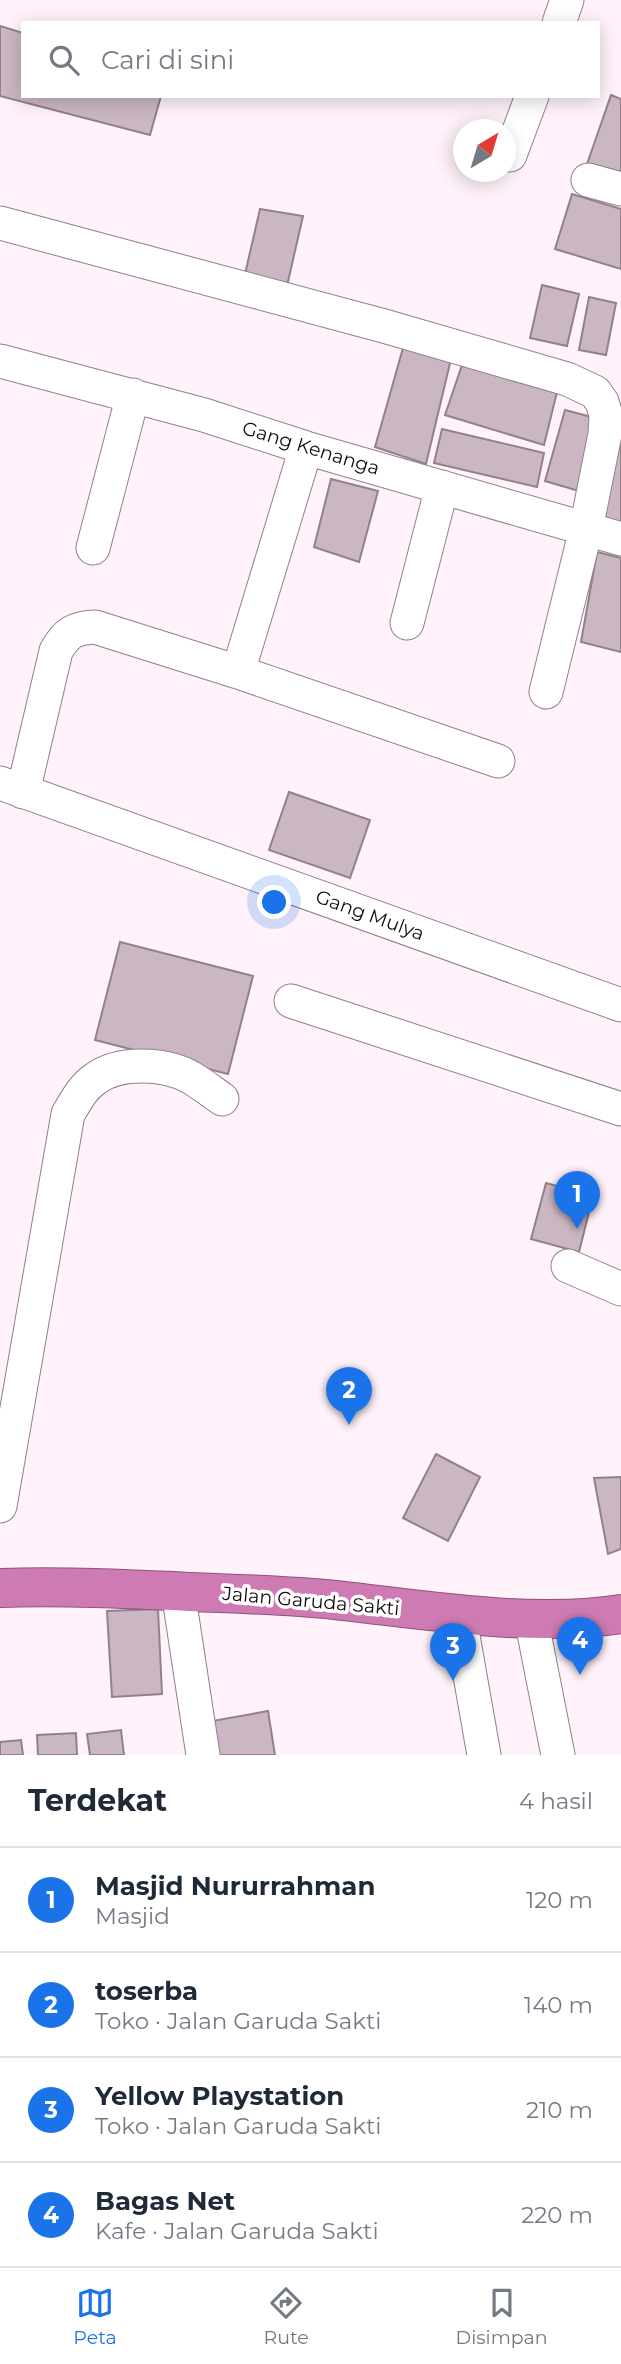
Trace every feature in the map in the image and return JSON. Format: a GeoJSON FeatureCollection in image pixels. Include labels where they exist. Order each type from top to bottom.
{"type":"FeatureCollection","features":[{"type":"Feature","properties":{"kind":"highway","name":"Jalan Garuda Sakti"},"geometry":{"type":"LineString","coordinates":[[0,1588],[102,1587],[178,1591],[333,1600],[460,1614],[576,1620],[621,1614]]}},
{"type":"Feature","properties":{"kind":"street"},"geometry":{"type":"LineString","coordinates":[[560,21],[567,0]]}},
{"type":"Feature","properties":{"kind":"street"},"geometry":{"type":"LineString","coordinates":[[516,138],[530,98]]}},
{"type":"Feature","properties":{"kind":"street"},"geometry":{"type":"LineString","coordinates":[[588,180],[621,190]]}},
{"type":"Feature","properties":{"kind":"street"},"geometry":{"type":"LineString","coordinates":[[0,223],[384,326],[568,379],[595,392],[606,415],[605,435],[586,529],[546,692]]}},
{"type":"Feature","properties":{"kind":"street","name":"Gang Kenanga"},"geometry":{"type":"LineString","coordinates":[[0,361],[204,415],[306,448],[621,539]]}},
{"type":"Feature","properties":{"kind":"street"},"geometry":{"type":"LineString","coordinates":[[93,548],[133,395]]}},
{"type":"Feature","properties":{"kind":"street"},"geometry":{"type":"LineString","coordinates":[[238,672],[306,448]]}},
{"type":"Feature","properties":{"kind":"street"},"geometry":{"type":"LineString","coordinates":[[407,623],[442,488]]}},
{"type":"Feature","properties":{"kind":"street"},"geometry":{"type":"LineString","coordinates":[[11,788],[56,651],[62,640],[75,629],[95,627],[238,672],[498,761]]}},
{"type":"Feature","properties":{"kind":"street","name":"Gang Mulya"},"geometry":{"type":"LineString","coordinates":[[11,788],[621,1005]]}},
{"type":"Feature","properties":{"kind":"street"},"geometry":{"type":"LineString","coordinates":[[291,1001],[621,1109]]}},
{"type":"Feature","properties":{"kind":"street"},"geometry":{"type":"LineString","coordinates":[[0,1506],[68,1114],[80,1093],[96,1078],[119,1068],[166,1069],[189,1077],[222,1099]]}},
{"type":"Feature","properties":{"kind":"street"},"geometry":{"type":"LineString","coordinates":[[568,1266],[621,1289]]}},
{"type":"Feature","properties":{"kind":"street"},"geometry":{"type":"LineString","coordinates":[[178,1591],[203,1755]]}},
{"type":"Feature","properties":{"kind":"street"},"geometry":{"type":"LineString","coordinates":[[460,1614],[484,1755]]}},
{"type":"Feature","properties":{"kind":"street"},"geometry":{"type":"LineString","coordinates":[[531,1618],[558,1755]]}},
{"type":"Feature","properties":{"kind":"building"},"geometry":{"type":"Polygon","coordinates":[[[0,26],[21,32],[21,98],[160,98],[150,135],[0,96],[0,26]]]}},
{"type":"Feature","properties":{"kind":"building"},"geometry":{"type":"Polygon","coordinates":[[[611,95],[621,99],[621,183],[585,170],[611,95]]]}},
{"type":"Feature","properties":{"kind":"building"},"geometry":{"type":"Polygon","coordinates":[[[572,194],[621,209],[621,269],[555,249],[572,194]]]}},
{"type":"Feature","properties":{"kind":"building"},"geometry":{"type":"Polygon","coordinates":[[[260,209],[303,216],[287,286],[245,274],[260,209]]]}},
{"type":"Feature","properties":{"kind":"building"},"geometry":{"type":"Polygon","coordinates":[[[542,285],[579,294],[567,346],[530,338],[542,285]]]}},
{"type":"Feature","properties":{"kind":"building"},"geometry":{"type":"Polygon","coordinates":[[[589,297],[616,303],[606,355],[579,350],[589,297]]]}},
{"type":"Feature","properties":{"kind":"building"},"geometry":{"type":"Polygon","coordinates":[[[403,348],[451,359],[426,464],[375,447],[403,348]]]}},
{"type":"Feature","properties":{"kind":"building"},"geometry":{"type":"Polygon","coordinates":[[[462,365],[557,392],[544,445],[445,415],[462,365]]]}},
{"type":"Feature","properties":{"kind":"building"},"geometry":{"type":"Polygon","coordinates":[[[565,410],[599,419],[579,491],[545,481],[565,410]]]}},
{"type":"Feature","properties":{"kind":"building"},"geometry":{"type":"Polygon","coordinates":[[[442,429],[544,453],[537,487],[434,463],[442,429]]]}},
{"type":"Feature","properties":{"kind":"building"},"geometry":{"type":"Polygon","coordinates":[[[621,430],[621,525],[596,518],[621,430]]]}},
{"type":"Feature","properties":{"kind":"building"},"geometry":{"type":"Polygon","coordinates":[[[331,479],[378,491],[359,562],[314,547],[331,479]]]}},
{"type":"Feature","properties":{"kind":"building"},"geometry":{"type":"Polygon","coordinates":[[[597,552],[621,558],[621,652],[581,642],[597,552]]]}},
{"type":"Feature","properties":{"kind":"building"},"geometry":{"type":"Polygon","coordinates":[[[289,792],[370,820],[350,878],[269,850],[289,792]]]}},
{"type":"Feature","properties":{"kind":"building"},"geometry":{"type":"Polygon","coordinates":[[[120,942],[253,976],[228,1074],[95,1040],[120,942]]]}},
{"type":"Feature","properties":{"kind":"building"},"geometry":{"type":"Polygon","coordinates":[[[546,1183],[593,1196],[579,1252],[531,1239],[546,1183]]]}},
{"type":"Feature","properties":{"kind":"building"},"geometry":{"type":"Polygon","coordinates":[[[436,1454],[480,1477],[448,1541],[403,1518],[436,1454]]]}},
{"type":"Feature","properties":{"kind":"building"},"geometry":{"type":"Polygon","coordinates":[[[621,1477],[621,1549],[608,1554],[594,1478],[621,1477]]]}},
{"type":"Feature","properties":{"kind":"building"},"geometry":{"type":"Polygon","coordinates":[[[158,1609],[162,1694],[112,1697],[107,1611],[158,1609]]]}},
{"type":"Feature","properties":{"kind":"building"},"geometry":{"type":"Polygon","coordinates":[[[268,1711],[275,1755],[207,1755],[201,1723],[268,1711]]]}},
{"type":"Feature","properties":{"kind":"building"},"geometry":{"type":"Polygon","coordinates":[[[121,1730],[124,1755],[90,1755],[87,1734],[121,1730]]]}},
{"type":"Feature","properties":{"kind":"building"},"geometry":{"type":"Polygon","coordinates":[[[76,1733],[77,1755],[38,1755],[37,1735],[76,1733]]]}},
{"type":"Feature","properties":{"kind":"building"},"geometry":{"type":"Polygon","coordinates":[[[21,1740],[23,1755],[0,1755],[0,1742],[21,1740]]]}},
{"type":"Feature","properties":{"kind":"place","name":"Masjid Nururrahman"},"geometry":{"type":"Point","coordinates":[577,1229]}},
{"type":"Feature","properties":{"kind":"place","name":"toserba"},"geometry":{"type":"Point","coordinates":[349,1425]}},
{"type":"Feature","properties":{"kind":"place","name":"Bagas Net"},"geometry":{"type":"Point","coordinates":[580,1675]}},
{"type":"Feature","properties":{"kind":"place","name":"Yellow Playstation"},"geometry":{"type":"Point","coordinates":[453,1681]}}]}
